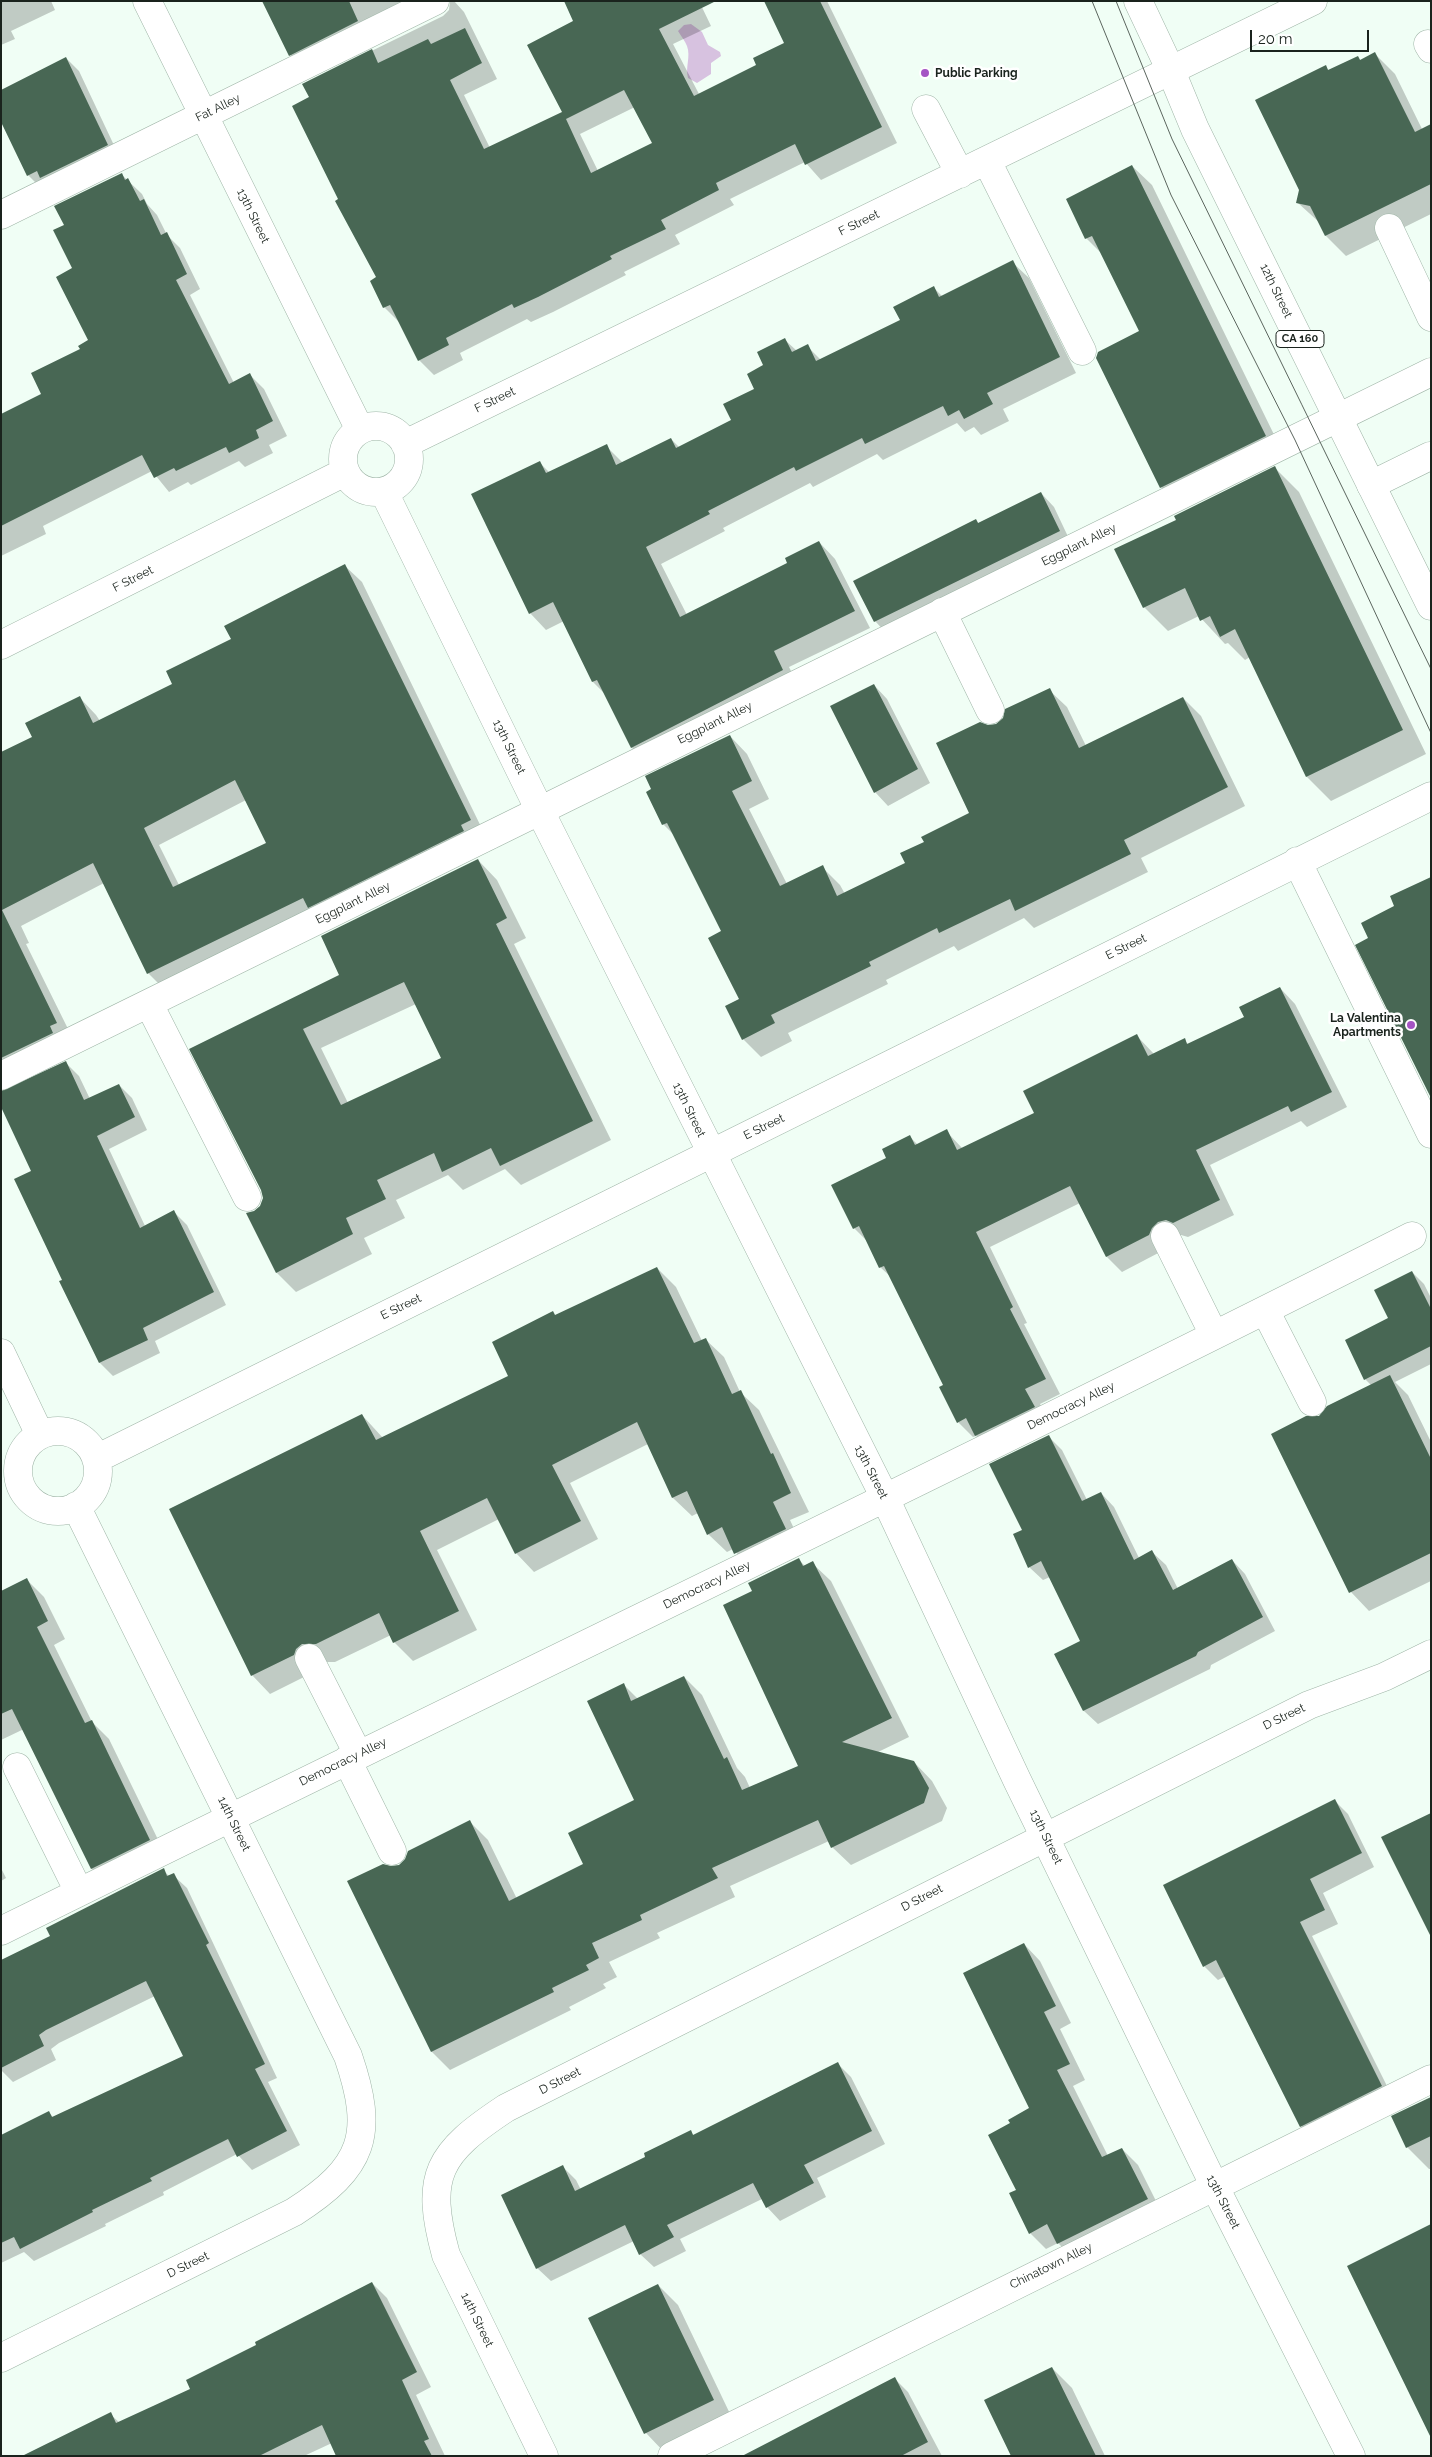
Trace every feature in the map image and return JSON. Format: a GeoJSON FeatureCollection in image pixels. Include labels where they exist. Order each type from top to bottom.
{"type":"FeatureCollection","features":[{"type":"Feature","properties":{"kind":"street","name":"13th Street"},"geometry":{"type":"LineString","coordinates":[[148,1],[360,430]]}},
{"type":"Feature","properties":{"kind":"street","name":"Fat Alley"},"geometry":{"type":"LineString","coordinates":[[1,215],[435,1]]}},
{"type":"Feature","properties":{"kind":"street","name":"12th Street"},"geometry":{"type":"LineString","coordinates":[[1138,1],[1171,71],[1195,129],[1431,606]]}},
{"type":"Feature","properties":{"kind":"street","name":"F Street"},"geometry":{"type":"LineString","coordinates":[[406,444],[1313,1]]}},
{"type":"Feature","properties":{"kind":"street"},"geometry":{"type":"LineString","coordinates":[[926,110],[960,174]]}},
{"type":"Feature","properties":{"kind":"street"},"geometry":{"type":"LineString","coordinates":[[986,161],[1082,351]]}},
{"type":"Feature","properties":{"kind":"street"},"geometry":{"type":"LineString","coordinates":[[1389,228],[1431,317]]}},
{"type":"Feature","properties":{"kind":"street","name":"Eggplant Alley"},"geometry":{"type":"LineString","coordinates":[[1,1076],[540,811],[615,772],[1431,372]]}},
{"type":"Feature","properties":{"kind":"street"},"geometry":{"type":"LineString","coordinates":[[376,426],[387,427],[398,434],[406,444],[409,457],[408,467],[401,481],[384,492],[361,489],[352,483],[345,472],[342,457],[345,445],[360,430],[376,426]]}},
{"type":"Feature","properties":{"kind":"street"},"geometry":{"type":"LineString","coordinates":[[1371,485],[1430,456]]}},
{"type":"Feature","properties":{"kind":"street","name":"F Street"},"geometry":{"type":"LineString","coordinates":[[1,645],[345,472]]}},
{"type":"Feature","properties":{"kind":"street","name":"13th Street"},"geometry":{"type":"LineString","coordinates":[[384,492],[540,811],[885,1498],[1017,1780],[1046,1836],[1214,2185],[1351,2456]]}},
{"type":"Feature","properties":{"kind":"street"},"geometry":{"type":"LineString","coordinates":[[942,612],[990,710]]}},
{"type":"Feature","properties":{"kind":"street","name":"E Street"},"geometry":{"type":"LineString","coordinates":[[96,1459],[1431,796]]}},
{"type":"Feature","properties":{"kind":"street"},"geometry":{"type":"LineString","coordinates":[[1297,861],[1431,1134]]}},
{"type":"Feature","properties":{"kind":"street"},"geometry":{"type":"LineString","coordinates":[[149,1004],[246,1197]]}},
{"type":"Feature","properties":{"kind":"street"},"geometry":{"type":"LineString","coordinates":[[1165,1236],[1214,1335]]}},
{"type":"Feature","properties":{"kind":"street","name":"Democracy Alley"},"geometry":{"type":"LineString","coordinates":[[1,1931],[885,1498],[1412,1236]]}},
{"type":"Feature","properties":{"kind":"street"},"geometry":{"type":"LineString","coordinates":[[1265,1310],[1312,1402]]}},
{"type":"Feature","properties":{"kind":"street"},"geometry":{"type":"LineString","coordinates":[[1,1353],[40,1435]]}},
{"type":"Feature","properties":{"kind":"street"},"geometry":{"type":"LineString","coordinates":[[53,1431],[67,1431],[85,1442],[96,1459],[98,1470],[92,1492],[76,1506],[63,1510],[45,1508],[29,1499],[11,1494],[18,1476],[18,1464],[29,1442],[40,1435],[53,1431]]}},
{"type":"Feature","properties":{"kind":"street","name":"14th Street"},"geometry":{"type":"LineString","coordinates":[[76,1506],[348,2056],[358,2085],[362,2110],[361,2132],[357,2149]]}},
{"type":"Feature","properties":{"kind":"street","name":"D Street"},"geometry":{"type":"LineString","coordinates":[[437,2177],[449,2154],[472,2130],[506,2108],[1309,1705],[1384,1677],[1431,1654]]}},
{"type":"Feature","properties":{"kind":"street"},"geometry":{"type":"LineString","coordinates":[[309,1658],[353,1757],[392,1852]]}},
{"type":"Feature","properties":{"kind":"street"},"geometry":{"type":"LineString","coordinates":[[17,1767],[79,1892]]}},
{"type":"Feature","properties":{"kind":"street","name":"Chinatown Alley"},"geometry":{"type":"LineString","coordinates":[[672,2456],[1214,2185],[1431,2079]]}},
{"type":"Feature","properties":{"kind":"street","name":"D Street"},"geometry":{"type":"LineString","coordinates":[[1,2358],[294,2212],[336,2182],[357,2149]]}},
{"type":"Feature","properties":{"kind":"street","name":"14th Street"},"geometry":{"type":"LineString","coordinates":[[437,2177],[435,2199],[446,2255],[544,2456]]}},
{"type":"Feature","properties":{"kind":"shaded area"},"geometry":{"type":"Polygon","coordinates":[[[691,24],[702,32],[708,45],[720,52],[721,56],[711,63],[711,74],[697,83],[688,78],[688,50],[678,31],[684,25],[691,24]]]}},
{"type":"Feature","properties":{"kind":"building"},"geometry":{"type":"Polygon","coordinates":[[[262,1],[349,1],[358,21],[289,56],[262,1]]]}},
{"type":"Feature","properties":{"kind":"building"},"geometry":{"type":"Polygon","coordinates":[[[564,1],[716,1],[659,29],[694,96],[756,65],[753,58],[784,43],[764,1],[820,1],[882,127],[805,165],[795,144],[716,183],[719,190],[661,220],[666,229],[610,256],[612,259],[538,297],[514,308],[512,304],[446,338],[449,345],[418,361],[390,305],[383,308],[370,281],[376,277],[335,201],[338,199],[292,106],[309,97],[302,84],[372,49],[378,63],[428,39],[431,44],[465,28],[482,63],[450,80],[484,149],[562,112],[527,45],[573,21],[564,1]],[[624,90],[566,119],[591,173],[652,143],[624,90]]]}},
{"type":"Feature","properties":{"kind":"building"},"geometry":{"type":"Polygon","coordinates":[[[1375,52],[1415,132],[1431,124],[1431,184],[1325,236],[1310,206],[1296,203],[1299,190],[1255,100],[1326,65],[1328,70],[1358,56],[1360,60],[1375,52]]]}},
{"type":"Feature","properties":{"kind":"building"},"geometry":{"type":"Polygon","coordinates":[[[66,57],[108,145],[40,178],[37,171],[27,176],[1,122],[1,90],[66,57]]]}},
{"type":"Feature","properties":{"kind":"building"},"geometry":{"type":"Polygon","coordinates":[[[1132,165],[1266,436],[1160,488],[1096,358],[1098,352],[1139,331],[1092,236],[1085,239],[1066,199],[1132,165]]]}},
{"type":"Feature","properties":{"kind":"building"},"geometry":{"type":"Polygon","coordinates":[[[122,173],[125,180],[128,178],[140,201],[144,199],[161,235],[167,232],[187,274],[176,280],[229,384],[250,373],[273,421],[256,430],[259,438],[229,453],[226,447],[176,471],[174,468],[154,478],[142,455],[1,526],[1,414],[41,394],[31,373],[80,349],[78,346],[88,340],[56,277],[72,268],[53,230],[64,225],[54,206],[122,173]]]}},
{"type":"Feature","properties":{"kind":"building"},"geometry":{"type":"Polygon","coordinates":[[[1013,260],[1060,357],[987,393],[993,404],[964,419],[959,410],[948,416],[943,406],[865,444],[862,438],[796,471],[794,467],[708,511],[710,514],[646,547],[680,617],[787,563],[785,558],[819,541],[855,611],[774,651],[783,670],[631,748],[597,680],[592,682],[553,602],[529,614],[471,494],[540,461],[546,473],[607,444],[616,465],[671,438],[676,448],[731,420],[723,404],[754,389],[747,374],[763,365],[757,352],[785,338],[792,352],[808,344],[816,361],[900,320],[893,307],[934,286],[939,297],[1013,260]]]}},
{"type":"Feature","properties":{"kind":"building"},"geometry":{"type":"Polygon","coordinates":[[[1275,466],[1403,730],[1306,777],[1235,629],[1220,637],[1210,616],[1200,621],[1185,588],[1143,608],[1114,549],[1176,520],[1174,516],[1275,466]]]}},
{"type":"Feature","properties":{"kind":"building"},"geometry":{"type":"Polygon","coordinates":[[[1041,492],[1060,531],[874,622],[853,581],[976,519],[978,523],[1041,492]]]}},
{"type":"Feature","properties":{"kind":"building"},"geometry":{"type":"Polygon","coordinates":[[[345,564],[471,820],[461,825],[464,831],[308,908],[303,898],[147,974],[93,863],[2,910],[57,1023],[50,1026],[53,1033],[1,1058],[1,752],[32,737],[25,723],[80,696],[93,723],[172,684],[166,671],[231,639],[224,626],[345,564]],[[235,780],[144,828],[173,887],[266,843],[235,780]]]}},
{"type":"Feature","properties":{"kind":"building"},"geometry":{"type":"Polygon","coordinates":[[[874,684],[918,769],[874,793],[830,706],[874,684]]]}},
{"type":"Feature","properties":{"kind":"building"},"geometry":{"type":"Polygon","coordinates":[[[1050,688],[1079,748],[1183,697],[1228,787],[1124,840],[1131,854],[1015,911],[1010,899],[939,933],[937,928],[869,962],[871,966],[771,1015],[775,1023],[742,1040],[725,1006],[739,999],[708,938],[721,931],[667,823],[662,825],[646,792],[651,789],[645,776],[730,735],[752,781],[732,791],[780,886],[823,865],[837,896],[905,863],[900,853],[924,842],[921,837],[969,813],[936,743],[980,722],[988,725],[996,724],[1003,718],[1005,709],[1050,688]]]}},
{"type":"Feature","properties":{"kind":"building"},"geometry":{"type":"Polygon","coordinates":[[[478,859],[507,918],[496,924],[593,1121],[500,1166],[491,1148],[442,1172],[434,1153],[377,1180],[386,1199],[346,1218],[353,1234],[276,1273],[246,1213],[254,1211],[260,1206],[263,1198],[261,1190],[189,1049],[339,975],[321,936],[478,859]],[[404,982],[303,1029],[341,1105],[441,1058],[404,982]]]}},
{"type":"Feature","properties":{"kind":"building","name":"La Valentina Apartments"},"geometry":{"type":"Polygon","coordinates":[[[1431,877],[1431,1098],[1355,945],[1368,938],[1361,923],[1394,906],[1390,896],[1431,877]]]}},
{"type":"Feature","properties":{"kind":"building"},"geometry":{"type":"Polygon","coordinates":[[[1280,987],[1332,1092],[1291,1112],[1288,1106],[1196,1150],[1220,1200],[1173,1223],[1166,1220],[1158,1222],[1152,1228],[1149,1235],[1106,1257],[1070,1186],[976,1232],[1013,1307],[1010,1309],[1046,1379],[1025,1389],[1035,1407],[975,1436],[966,1418],[957,1423],[939,1387],[943,1385],[884,1266],[879,1268],[859,1226],[853,1229],[831,1185],[886,1158],[882,1149],[910,1135],[915,1145],[947,1129],[957,1150],[1034,1113],[1023,1091],[1137,1034],[1148,1056],[1185,1038],[1187,1044],[1244,1017],[1239,1007],[1280,987]]]}},
{"type":"Feature","properties":{"kind":"building"},"geometry":{"type":"Polygon","coordinates":[[[66,1061],[84,1100],[119,1084],[135,1117],[97,1136],[140,1228],[174,1210],[214,1292],[143,1328],[148,1340],[99,1363],[59,1281],[62,1280],[14,1179],[31,1171],[1,1107],[1,1091],[66,1061]]]}},
{"type":"Feature","properties":{"kind":"building"},"geometry":{"type":"Polygon","coordinates":[[[657,1267],[694,1343],[706,1338],[732,1394],[741,1390],[771,1454],[773,1453],[791,1493],[773,1502],[786,1529],[734,1554],[722,1527],[707,1535],[687,1491],[672,1498],[637,1422],[552,1465],[581,1521],[515,1554],[487,1498],[420,1531],[459,1611],[393,1643],[379,1613],[316,1644],[302,1644],[296,1649],[294,1655],[251,1676],[169,1509],[362,1414],[376,1440],[508,1376],[492,1342],[553,1311],[555,1315],[657,1267]]]}},
{"type":"Feature","properties":{"kind":"building"},"geometry":{"type":"Polygon","coordinates":[[[1412,1271],[1431,1309],[1431,1346],[1364,1380],[1345,1340],[1388,1318],[1374,1290],[1412,1271]]]}},
{"type":"Feature","properties":{"kind":"building"},"geometry":{"type":"Polygon","coordinates":[[[1390,1375],[1431,1459],[1431,1553],[1349,1593],[1271,1434],[1306,1416],[1319,1416],[1327,1406],[1390,1375]]]}},
{"type":"Feature","properties":{"kind":"building"},"geometry":{"type":"Polygon","coordinates":[[[1049,1435],[1082,1501],[1101,1492],[1134,1560],[1152,1550],[1173,1590],[1232,1559],[1263,1617],[1198,1652],[1196,1656],[1083,1711],[1054,1654],[1080,1641],[1041,1561],[1028,1568],[1013,1534],[1022,1530],[989,1464],[1049,1435]]]}},
{"type":"Feature","properties":{"kind":"building"},"geometry":{"type":"Polygon","coordinates":[[[799,1558],[803,1566],[813,1561],[892,1718],[842,1742],[914,1761],[929,1788],[924,1803],[831,1848],[818,1820],[712,1868],[718,1878],[640,1915],[642,1920],[592,1943],[599,1958],[586,1965],[589,1970],[552,1988],[554,1992],[431,2052],[347,1881],[383,1864],[399,1865],[405,1859],[408,1851],[470,1820],[509,1901],[583,1864],[568,1833],[634,1800],[587,1701],[624,1683],[631,1701],[684,1676],[724,1759],[727,1757],[742,1790],[798,1766],[723,1605],[752,1591],[748,1583],[799,1558]]]}},
{"type":"Feature","properties":{"kind":"building"},"geometry":{"type":"Polygon","coordinates":[[[27,1578],[48,1621],[37,1627],[85,1723],[92,1720],[150,1840],[91,1869],[12,1709],[1,1714],[1,1591],[27,1578]]]}},
{"type":"Feature","properties":{"kind":"building"},"geometry":{"type":"Polygon","coordinates":[[[1335,1799],[1362,1853],[1310,1879],[1325,1910],[1300,1922],[1382,2086],[1300,2127],[1216,1960],[1203,1967],[1163,1885],[1335,1799]]]}},
{"type":"Feature","properties":{"kind":"building"},"geometry":{"type":"Polygon","coordinates":[[[1431,1813],[1431,1937],[1381,1837],[1431,1813]]]}},
{"type":"Feature","properties":{"kind":"building"},"geometry":{"type":"Polygon","coordinates":[[[164,1868],[167,1876],[174,1873],[209,1943],[206,1945],[265,2064],[255,2069],[287,2131],[237,2157],[228,2139],[150,2178],[152,2181],[92,2210],[93,2212],[20,2249],[14,2237],[1,2243],[1,2135],[49,2111],[52,2117],[183,2056],[146,1981],[46,2030],[39,2035],[44,2046],[1,2068],[1,1960],[50,1936],[46,1928],[164,1868]]]}},
{"type":"Feature","properties":{"kind":"building"},"geometry":{"type":"Polygon","coordinates":[[[1024,1943],[1056,2006],[1044,2012],[1070,2064],[1057,2070],[1102,2157],[1122,2148],[1148,2199],[1057,2244],[1047,2224],[1029,2234],[1009,2193],[1016,2190],[988,2135],[1010,2123],[1008,2120],[1029,2108],[963,1973],[1024,1943]]]}},
{"type":"Feature","properties":{"kind":"building"},"geometry":{"type":"Polygon","coordinates":[[[838,2062],[872,2131],[804,2165],[814,2183],[766,2208],[753,2183],[667,2225],[674,2237],[639,2255],[625,2225],[536,2269],[501,2195],[563,2165],[575,2191],[645,2157],[644,2153],[691,2130],[693,2135],[838,2062]]]}},
{"type":"Feature","properties":{"kind":"building"},"geometry":{"type":"Polygon","coordinates":[[[1431,2097],[1431,2136],[1406,2148],[1391,2116],[1431,2097]]]}},
{"type":"Feature","properties":{"kind":"building"},"geometry":{"type":"Polygon","coordinates":[[[1431,2224],[1431,2438],[1347,2266],[1431,2224]]]}},
{"type":"Feature","properties":{"kind":"building"},"geometry":{"type":"Polygon","coordinates":[[[372,2282],[417,2372],[402,2380],[429,2439],[424,2441],[432,2456],[336,2456],[322,2425],[259,2456],[22,2456],[111,2412],[116,2423],[190,2389],[186,2380],[256,2345],[255,2342],[372,2282]]]}},
{"type":"Feature","properties":{"kind":"building"},"geometry":{"type":"Polygon","coordinates":[[[658,2284],[714,2400],[644,2434],[588,2318],[658,2284]]]}},
{"type":"Feature","properties":{"kind":"building"},"geometry":{"type":"Polygon","coordinates":[[[1052,2367],[1096,2456],[1011,2456],[984,2400],[1052,2367]]]}},
{"type":"Feature","properties":{"kind":"building"},"geometry":{"type":"Polygon","coordinates":[[[895,2377],[928,2442],[901,2456],[742,2456],[895,2377]]]}},
{"type":"Feature","properties":{"kind":"tram line"},"geometry":{"type":"LineString","coordinates":[[1092,1],[1171,195],[1295,440],[1431,733]]}},
{"type":"Feature","properties":{"kind":"tram line"},"geometry":{"type":"LineString","coordinates":[[1116,1],[1172,139],[1431,669]]}},
{"type":"Feature","properties":{"kind":"place","name":"Public Parking"},"geometry":{"type":"Point","coordinates":[925,73]}},
{"type":"Feature","properties":{"kind":"place","name":"La Valentina Apartments"},"geometry":{"type":"Point","coordinates":[1411,1025]}}]}
